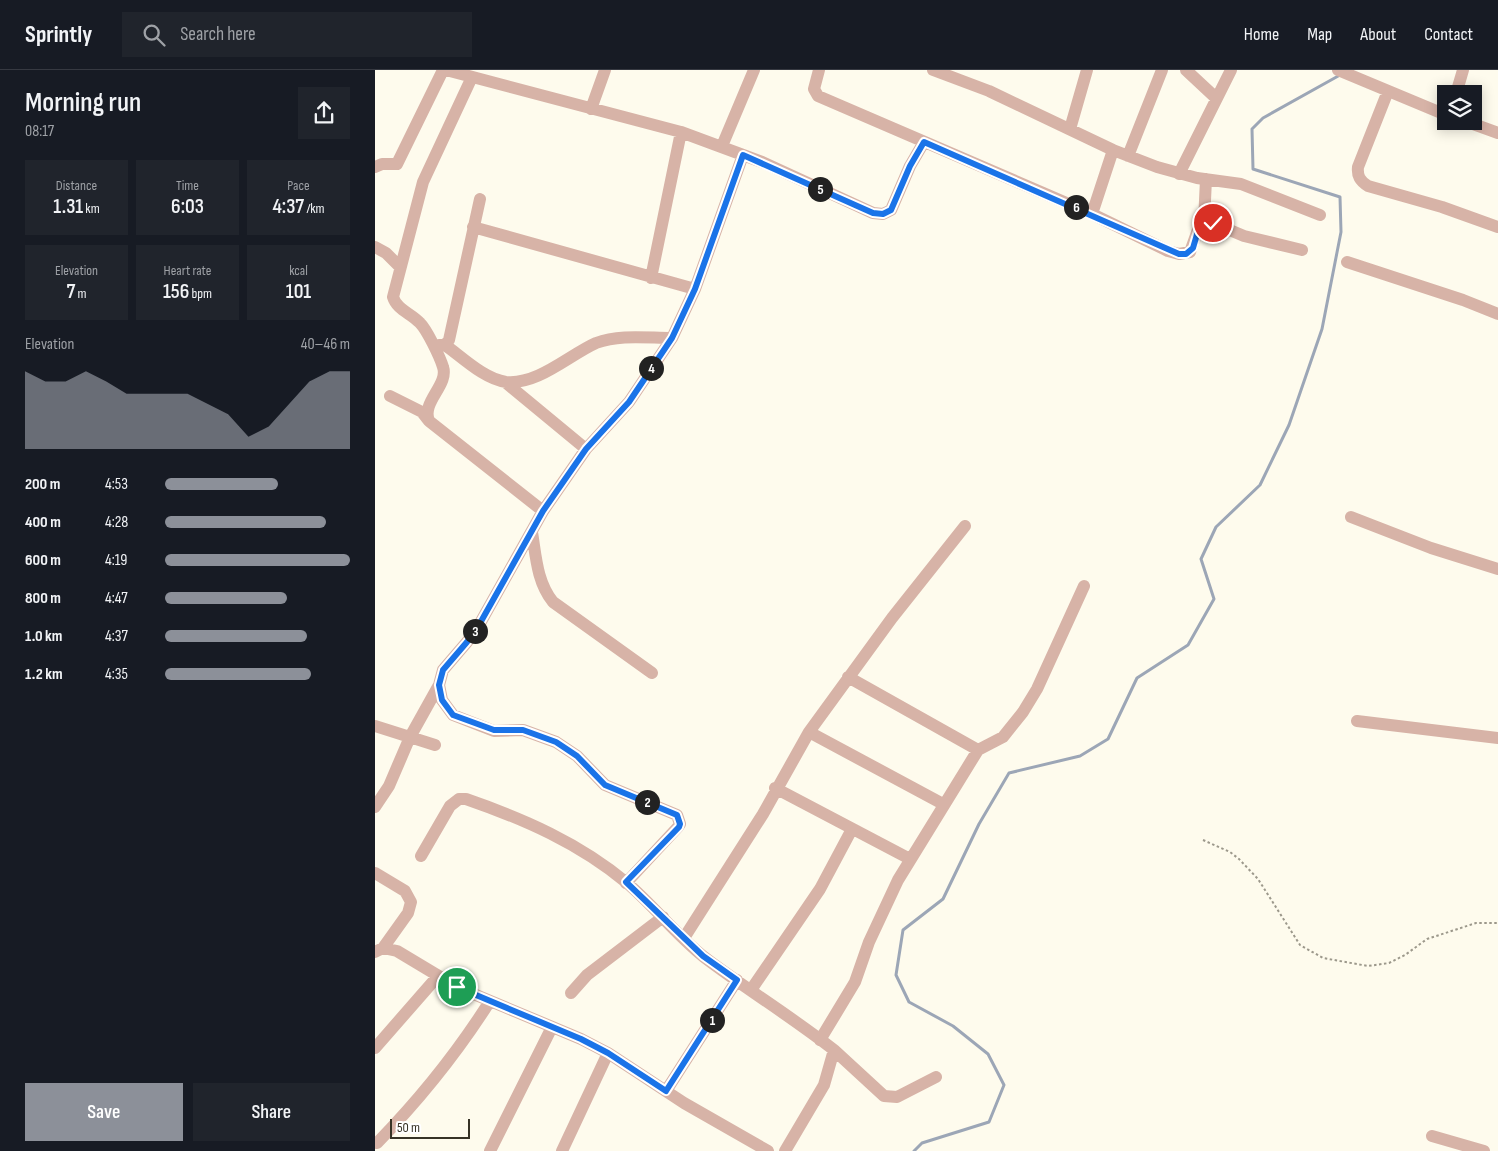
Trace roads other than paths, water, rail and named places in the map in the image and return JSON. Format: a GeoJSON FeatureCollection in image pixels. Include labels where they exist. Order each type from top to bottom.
{"type":"FeatureCollection","features":[{"type":"Feature","properties":{"kind":"street"},"geometry":{"type":"LineString","coordinates":[[375,167],[382,164],[397,164],[444,70],[681,132],[722,146],[873,213],[883,214],[891,210],[896,203],[910,166],[924,142]]}},
{"type":"Feature","properties":{"kind":"street"},"geometry":{"type":"LineString","coordinates":[[591,109],[605,70]]}},
{"type":"Feature","properties":{"kind":"street"},"geometry":{"type":"LineString","coordinates":[[722,146],[754,70]]}},
{"type":"Feature","properties":{"kind":"street"},"geometry":{"type":"LineString","coordinates":[[819,70],[814,89],[818,96],[1179,254],[1191,252],[1200,224],[1204,222],[1213,223],[1244,236],[1302,250]]}},
{"type":"Feature","properties":{"kind":"street"},"geometry":{"type":"LineString","coordinates":[[933,70],[989,91],[1128,156],[1179,174],[1241,184],[1320,215]]}},
{"type":"Feature","properties":{"kind":"street"},"geometry":{"type":"LineString","coordinates":[[1071,129],[1087,70]]}},
{"type":"Feature","properties":{"kind":"street"},"geometry":{"type":"LineString","coordinates":[[1128,156],[1162,70]]}},
{"type":"Feature","properties":{"kind":"street"},"geometry":{"type":"LineString","coordinates":[[1187,70],[1216,98]]}},
{"type":"Feature","properties":{"kind":"street"},"geometry":{"type":"LineString","coordinates":[[1179,174],[1231,70]]}},
{"type":"Feature","properties":{"kind":"street"},"geometry":{"type":"LineString","coordinates":[[1459,85],[1463,70]]}},
{"type":"Feature","properties":{"kind":"street"},"geometry":{"type":"LineString","coordinates":[[1343,72],[1437,111]]}},
{"type":"Feature","properties":{"kind":"street"},"geometry":{"type":"LineString","coordinates":[[429,421],[428,408],[444,372],[419,321],[395,302],[393,292],[423,182],[472,77]]}},
{"type":"Feature","properties":{"kind":"street"},"geometry":{"type":"LineString","coordinates":[[1387,91],[1358,167],[1357,173],[1362,182],[1368,186],[1459,212],[1498,227]]}},
{"type":"Feature","properties":{"kind":"street"},"geometry":{"type":"LineString","coordinates":[[1482,127],[1498,133]]}},
{"type":"Feature","properties":{"kind":"street"},"geometry":{"type":"LineString","coordinates":[[651,278],[681,132]]}},
{"type":"Feature","properties":{"kind":"street"},"geometry":{"type":"LineString","coordinates":[[1091,214],[1113,150]]}},
{"type":"Feature","properties":{"kind":"street"},"geometry":{"type":"LineString","coordinates":[[375,808],[389,786],[410,737],[439,685],[443,670],[479,625],[543,511],[586,449],[629,402],[672,338],[695,289],[743,155]]}},
{"type":"Feature","properties":{"kind":"street"},"geometry":{"type":"LineString","coordinates":[[1204,222],[1206,179]]}},
{"type":"Feature","properties":{"kind":"street"},"geometry":{"type":"LineString","coordinates":[[445,345],[449,340],[480,199]]}},
{"type":"Feature","properties":{"kind":"street"},"geometry":{"type":"LineString","coordinates":[[473,227],[695,289]]}},
{"type":"Feature","properties":{"kind":"street"},"geometry":{"type":"LineString","coordinates":[[375,247],[386,253],[400,267]]}},
{"type":"Feature","properties":{"kind":"street"},"geometry":{"type":"LineString","coordinates":[[1347,262],[1463,300],[1498,314]]}},
{"type":"Feature","properties":{"kind":"street"},"geometry":{"type":"LineString","coordinates":[[505,382],[516,382],[534,376],[584,349],[612,339],[672,338]]}},
{"type":"Feature","properties":{"kind":"street"},"geometry":{"type":"LineString","coordinates":[[431,344],[445,345],[482,371],[505,382],[586,449]]}},
{"type":"Feature","properties":{"kind":"street"},"geometry":{"type":"LineString","coordinates":[[390,396],[422,412],[429,421],[543,511]]}},
{"type":"Feature","properties":{"kind":"street"},"geometry":{"type":"LineString","coordinates":[[1351,516],[1431,548],[1498,569]]}},
{"type":"Feature","properties":{"kind":"street"},"geometry":{"type":"LineString","coordinates":[[685,938],[763,814],[775,788],[809,732],[848,677],[965,526]]}},
{"type":"Feature","properties":{"kind":"street"},"geometry":{"type":"LineString","coordinates":[[532,532],[539,578],[544,591],[553,602],[652,673]]}},
{"type":"Feature","properties":{"kind":"street"},"geometry":{"type":"LineString","coordinates":[[821,1040],[855,982],[883,909],[910,860],[978,750],[1003,737],[1023,712],[1037,689],[1084,586]]}},
{"type":"Feature","properties":{"kind":"street"},"geometry":{"type":"LineString","coordinates":[[848,677],[978,750]]}},
{"type":"Feature","properties":{"kind":"street"},"geometry":{"type":"LineString","coordinates":[[439,685],[442,700],[453,715],[494,730],[523,730],[556,742],[577,756],[605,785],[677,815],[679,827],[626,882]]}},
{"type":"Feature","properties":{"kind":"street"},"geometry":{"type":"LineString","coordinates":[[1357,721],[1498,738]]}},
{"type":"Feature","properties":{"kind":"street"},"geometry":{"type":"LineString","coordinates":[[375,726],[435,745]]}},
{"type":"Feature","properties":{"kind":"street"},"geometry":{"type":"LineString","coordinates":[[809,732],[943,804]]}},
{"type":"Feature","properties":{"kind":"street"},"geometry":{"type":"LineString","coordinates":[[775,788],[910,860]]}},
{"type":"Feature","properties":{"kind":"street"},"geometry":{"type":"LineString","coordinates":[[421,856],[450,806],[459,799],[466,799],[516,816],[560,837],[626,882],[703,956],[834,1050],[883,1096],[897,1097],[936,1077]]}},
{"type":"Feature","properties":{"kind":"street"},"geometry":{"type":"LineString","coordinates":[[751,990],[820,889],[852,829]]}},
{"type":"Feature","properties":{"kind":"street"},"geometry":{"type":"LineString","coordinates":[[375,873],[405,891],[411,902],[408,913],[379,950]]}},
{"type":"Feature","properties":{"kind":"street"},"geometry":{"type":"LineString","coordinates":[[571,993],[587,975],[663,917]]}},
{"type":"Feature","properties":{"kind":"street"},"geometry":{"type":"LineString","coordinates":[[379,950],[397,951],[438,976],[608,1053],[666,1091],[768,1151]]}},
{"type":"Feature","properties":{"kind":"street"},"geometry":{"type":"LineString","coordinates":[[375,1048],[438,976]]}},
{"type":"Feature","properties":{"kind":"street"},"geometry":{"type":"LineString","coordinates":[[666,1091],[737,980]]}},
{"type":"Feature","properties":{"kind":"street"},"geometry":{"type":"LineString","coordinates":[[378,1145],[462,1046],[490,1001]]}},
{"type":"Feature","properties":{"kind":"street"},"geometry":{"type":"LineString","coordinates":[[490,1151],[552,1027]]}},
{"type":"Feature","properties":{"kind":"street"},"geometry":{"type":"LineString","coordinates":[[785,1151],[824,1085],[834,1050]]}},
{"type":"Feature","properties":{"kind":"street"},"geometry":{"type":"LineString","coordinates":[[562,1151],[608,1053]]}},
{"type":"Feature","properties":{"kind":"street"},"geometry":{"type":"LineString","coordinates":[[1432,1136],[1484,1151]]}},
{"type":"Feature","properties":{"kind":"waterway"},"geometry":{"type":"LineString","coordinates":[[914,1151],[922,1143],[989,1122],[1004,1085],[988,1054],[953,1026],[909,1002],[896,975],[903,930],[943,899],[979,824],[1009,773],[1080,756],[1108,739],[1137,678],[1188,645],[1214,599],[1201,559],[1216,527],[1260,485],[1289,425],[1322,329],[1341,232],[1340,197],[1253,169],[1252,129],[1263,118],[1340,75]]}}]}
